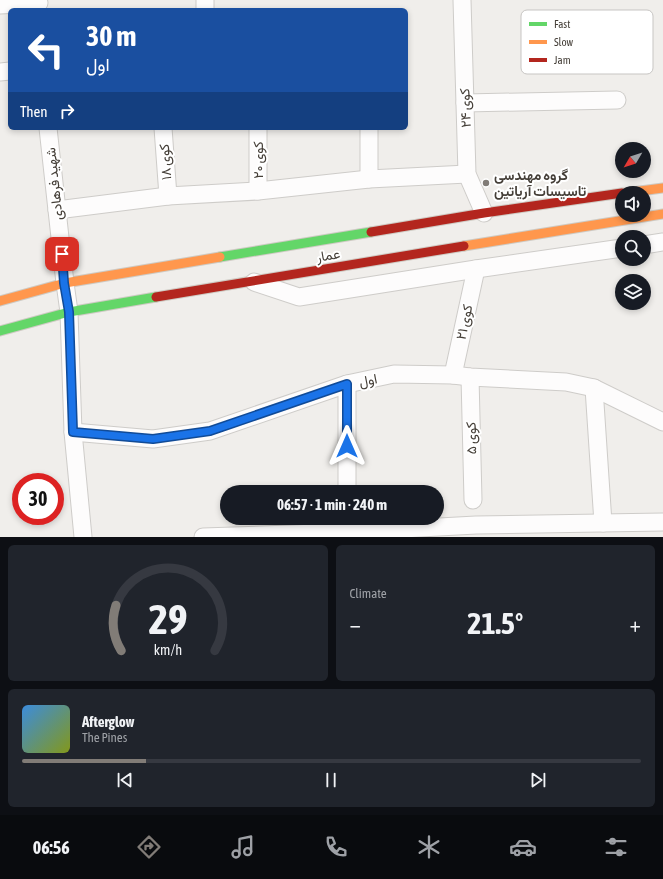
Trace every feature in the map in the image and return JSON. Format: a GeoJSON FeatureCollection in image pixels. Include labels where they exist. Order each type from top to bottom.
{"type":"FeatureCollection","features":[{"type":"Feature","properties":{"kind":"street","name":"کوی ۲۴"},"geometry":{"type":"LineString","coordinates":[[462,0],[467,174],[484,213]]}},
{"type":"Feature","properties":{"kind":"street"},"geometry":{"type":"LineString","coordinates":[[0,5],[39,4]]}},
{"type":"Feature","properties":{"kind":"street"},"geometry":{"type":"LineString","coordinates":[[465,102],[617,100]]}},
{"type":"Feature","properties":{"kind":"street","name":"شهید فرهادی"},"geometry":{"type":"LineString","coordinates":[[48,130],[64,283],[69,312],[73,432],[83,537]]}},
{"type":"Feature","properties":{"kind":"street","name":"کوی ۱۸"},"geometry":{"type":"LineString","coordinates":[[163,130],[168,196]]}},
{"type":"Feature","properties":{"kind":"street","name":"کوی ۲۰"},"geometry":{"type":"LineString","coordinates":[[258,130],[258,191]]}},
{"type":"Feature","properties":{"kind":"street"},"geometry":{"type":"LineString","coordinates":[[369,130],[369,178]]}},
{"type":"Feature","properties":{"kind":"street"},"geometry":{"type":"LineString","coordinates":[[57,210],[168,196],[258,191],[369,178],[467,174]]}},
{"type":"Feature","properties":{"kind":"street"},"geometry":{"type":"LineString","coordinates":[[651,190],[663,188]]}},
{"type":"Feature","properties":{"kind":"street","name":"عمار"},"geometry":{"type":"LineString","coordinates":[[0,301],[64,283],[484,213],[615,194]]}},
{"type":"Feature","properties":{"kind":"street","name":"عمار"},"geometry":{"type":"LineString","coordinates":[[0,331],[69,312],[663,214]]}},
{"type":"Feature","properties":{"kind":"street"},"geometry":{"type":"LineString","coordinates":[[651,243],[663,242]]}},
{"type":"Feature","properties":{"kind":"street"},"geometry":{"type":"LineString","coordinates":[[254,282],[300,297],[615,249]]}},
{"type":"Feature","properties":{"kind":"street","name":"کوی ۲۱"},"geometry":{"type":"LineString","coordinates":[[453,375],[476,269]]}},
{"type":"Feature","properties":{"kind":"street","name":"اول"},"geometry":{"type":"LineString","coordinates":[[73,432],[153,439],[210,431],[347,384],[394,374],[453,375],[566,382],[594,388],[663,422]]}},
{"type":"Feature","properties":{"kind":"street","name":"کوی ۵"},"geometry":{"type":"LineString","coordinates":[[470,377],[473,500]]}},
{"type":"Feature","properties":{"kind":"street"},"geometry":{"type":"LineString","coordinates":[[347,384],[347,485]]}},
{"type":"Feature","properties":{"kind":"street"},"geometry":{"type":"LineString","coordinates":[[594,388],[603,523]]}},
{"type":"Feature","properties":{"kind":"street"},"geometry":{"type":"LineString","coordinates":[[444,525],[663,522]]}},
{"type":"Feature","properties":{"kind":"street"},"geometry":{"type":"LineString","coordinates":[[204,537],[347,525]]}},
{"type":"Feature","properties":{"kind":"traffic: fast"},"geometry":{"type":"LineString","coordinates":[[220,257],[371,232]]}},
{"type":"Feature","properties":{"kind":"traffic: fast"},"geometry":{"type":"LineString","coordinates":[[0,331],[69,312],[156,297]]}},
{"type":"Feature","properties":{"kind":"traffic: slow"},"geometry":{"type":"LineString","coordinates":[[651,190],[663,188]]}},
{"type":"Feature","properties":{"kind":"traffic: slow"},"geometry":{"type":"LineString","coordinates":[[464,246],[663,214]]}},
{"type":"Feature","properties":{"kind":"traffic: slow"},"geometry":{"type":"LineString","coordinates":[[0,301],[65,283],[220,257]]}},
{"type":"Feature","properties":{"kind":"traffic: jam"},"geometry":{"type":"LineString","coordinates":[[371,232],[484,213],[615,194]]}},
{"type":"Feature","properties":{"kind":"traffic: jam"},"geometry":{"type":"LineString","coordinates":[[156,297],[464,246]]}},
{"type":"Feature","properties":{"kind":"place","name":"گروه مهندسی تاسیسات آریاتین"},"geometry":{"type":"Point","coordinates":[486,183]}},
{"type":"Feature","properties":{"kind":"route"},"geometry":{"type":"LineString","coordinates":[[62,254],[64,283],[69,312],[73,432],[153,439],[210,431],[347,384],[347,446]]}}]}
